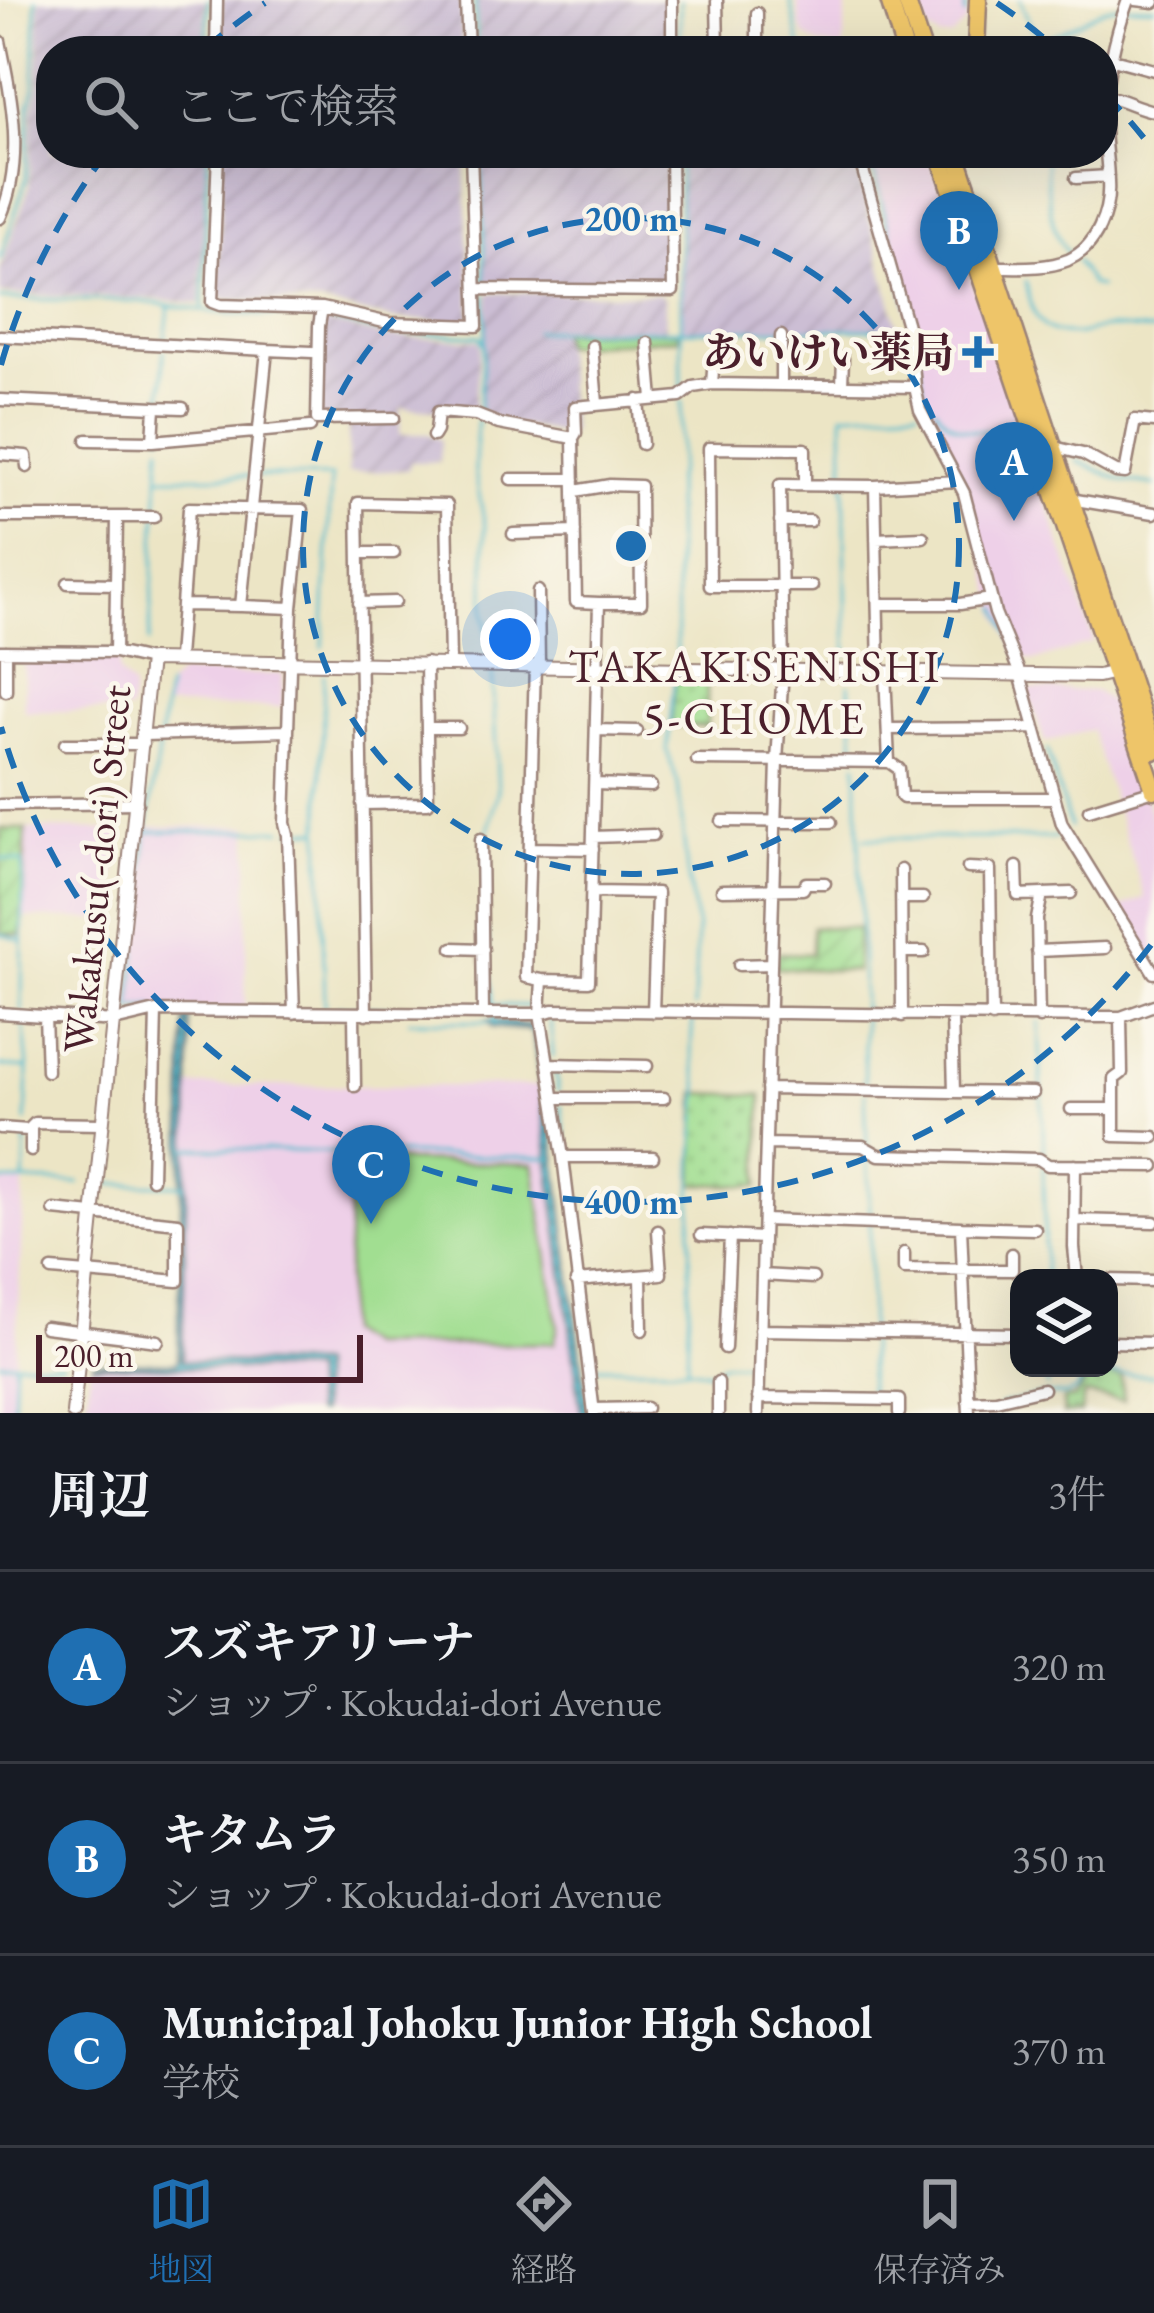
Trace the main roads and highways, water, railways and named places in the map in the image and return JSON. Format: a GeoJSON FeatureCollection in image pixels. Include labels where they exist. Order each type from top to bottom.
{"type":"FeatureCollection","features":[{"type":"Feature","properties":{"kind":"highway"},"geometry":{"type":"LineString","coordinates":[[889,0],[900,36]]}},
{"type":"Feature","properties":{"kind":"highway"},"geometry":{"type":"LineString","coordinates":[[906,0],[918,36]]}},
{"type":"Feature","properties":{"kind":"highway"},"geometry":{"type":"LineString","coordinates":[[977,36],[978,0]]}},
{"type":"Feature","properties":{"kind":"highway"},"geometry":{"type":"LineString","coordinates":[[943,168],[1120,670],[1146,703],[1154,751]]}},
{"type":"Feature","properties":{"kind":"highway"},"geometry":{"type":"LineString","coordinates":[[961,168],[1054,447],[1154,790]]}},
{"type":"Feature","properties":{"kind":"water"},"geometry":{"type":"Polygon","coordinates":[[[185,1014],[189,1015],[190,1050],[182,1361],[319,1365],[320,1413],[314,1413],[311,1371],[93,1365],[176,1363],[178,1359],[185,1014]]]}},
{"type":"Feature","properties":{"kind":"water"},"geometry":{"type":"Polygon","coordinates":[[[488,1020],[535,1026],[541,1037],[588,1413],[581,1413],[533,1034],[492,1027],[488,1020]]]}},
{"type":"Feature","properties":{"kind":"waterway"},"geometry":{"type":"LineString","coordinates":[[0,259],[26,180],[36,0]]}},
{"type":"Feature","properties":{"kind":"waterway"},"geometry":{"type":"LineString","coordinates":[[207,36],[208,0]]}},
{"type":"Feature","properties":{"kind":"waterway"},"geometry":{"type":"LineString","coordinates":[[475,0],[476,36]]}},
{"type":"Feature","properties":{"kind":"waterway"},"geometry":{"type":"LineString","coordinates":[[680,0],[680,36]]}},
{"type":"Feature","properties":{"kind":"waterway"},"geometry":{"type":"LineString","coordinates":[[790,0],[798,36]]}},
{"type":"Feature","properties":{"kind":"waterway"},"geometry":{"type":"LineString","coordinates":[[965,15],[966,0]]}},
{"type":"Feature","properties":{"kind":"waterway"},"geometry":{"type":"LineString","coordinates":[[1020,0],[1035,36]]}},
{"type":"Feature","properties":{"kind":"waterway"},"geometry":{"type":"LineString","coordinates":[[1048,36],[1108,8],[1154,7]]}},
{"type":"Feature","properties":{"kind":"waterway"},"geometry":{"type":"LineString","coordinates":[[203,307],[208,168]]}},
{"type":"Feature","properties":{"kind":"waterway"},"geometry":{"type":"LineString","coordinates":[[481,168],[485,285]]}},
{"type":"Feature","properties":{"kind":"waterway"},"geometry":{"type":"LineString","coordinates":[[679,168],[682,393]]}},
{"type":"Feature","properties":{"kind":"waterway"},"geometry":{"type":"LineString","coordinates":[[871,168],[914,327],[926,407],[937,430]]}},
{"type":"Feature","properties":{"kind":"waterway"},"geometry":{"type":"LineString","coordinates":[[1046,168],[1056,233],[1069,254]]}},
{"type":"Feature","properties":{"kind":"waterway"},"geometry":{"type":"LineString","coordinates":[[1076,261],[1091,285],[1100,287]]}},
{"type":"Feature","properties":{"kind":"waterway"},"geometry":{"type":"LineString","coordinates":[[1026,281],[1034,313],[1054,332],[1154,331]]}},
{"type":"Feature","properties":{"kind":"waterway"},"geometry":{"type":"LineString","coordinates":[[479,411],[485,295]]}},
{"type":"Feature","properties":{"kind":"waterway"},"geometry":{"type":"LineString","coordinates":[[0,299],[137,301],[221,313],[315,318]]}},
{"type":"Feature","properties":{"kind":"waterway"},"geometry":{"type":"LineString","coordinates":[[165,340],[169,308]]}},
{"type":"Feature","properties":{"kind":"waterway"},"geometry":{"type":"LineString","coordinates":[[324,319],[385,332],[480,336],[483,343]]}},
{"type":"Feature","properties":{"kind":"waterway"},"geometry":{"type":"LineString","coordinates":[[535,331],[901,329]]}},
{"type":"Feature","properties":{"kind":"waterway"},"geometry":{"type":"LineString","coordinates":[[161,436],[164,350]]}},
{"type":"Feature","properties":{"kind":"waterway"},"geometry":{"type":"LineString","coordinates":[[677,651],[675,480],[682,402]]}},
{"type":"Feature","properties":{"kind":"waterway"},"geometry":{"type":"LineString","coordinates":[[935,407],[962,428],[1020,431]]}},
{"type":"Feature","properties":{"kind":"waterway"},"geometry":{"type":"LineString","coordinates":[[847,655],[843,413],[918,409]]}},
{"type":"Feature","properties":{"kind":"waterway"},"geometry":{"type":"LineString","coordinates":[[477,420],[475,472],[485,526],[485,613],[491,661]]}},
{"type":"Feature","properties":{"kind":"waterway"},"geometry":{"type":"LineString","coordinates":[[149,642],[161,446]]}},
{"type":"Feature","properties":{"kind":"waterway"},"geometry":{"type":"LineString","coordinates":[[1077,461],[1123,481],[1154,485]]}},
{"type":"Feature","properties":{"kind":"waterway"},"geometry":{"type":"LineString","coordinates":[[958,471],[967,489]]}},
{"type":"Feature","properties":{"kind":"waterway"},"geometry":{"type":"LineString","coordinates":[[161,477],[249,476]]}},
{"type":"Feature","properties":{"kind":"waterway"},"geometry":{"type":"LineString","coordinates":[[258,476],[331,477],[323,647]]}},
{"type":"Feature","properties":{"kind":"waterway"},"geometry":{"type":"LineString","coordinates":[[999,608],[1019,655]]}},
{"type":"Feature","properties":{"kind":"waterway"},"geometry":{"type":"LineString","coordinates":[[486,839],[498,790],[492,671]]}},
{"type":"Feature","properties":{"kind":"waterway"},"geometry":{"type":"LineString","coordinates":[[324,675],[320,830],[325,1006]]}},
{"type":"Feature","properties":{"kind":"waterway"},"geometry":{"type":"LineString","coordinates":[[674,683],[667,751],[678,784],[697,929],[694,1007]]}},
{"type":"Feature","properties":{"kind":"waterway"},"geometry":{"type":"LineString","coordinates":[[849,685],[856,755]]}},
{"type":"Feature","properties":{"kind":"waterway"},"geometry":{"type":"LineString","coordinates":[[154,1006],[131,1009],[147,832],[167,687]]}},
{"type":"Feature","properties":{"kind":"waterway"},"geometry":{"type":"LineString","coordinates":[[1047,750],[1070,827]]}},
{"type":"Feature","properties":{"kind":"waterway"},"geometry":{"type":"LineString","coordinates":[[857,764],[865,1085]]}},
{"type":"Feature","properties":{"kind":"waterway"},"geometry":{"type":"LineString","coordinates":[[148,832],[282,830]]}},
{"type":"Feature","properties":{"kind":"waterway"},"geometry":{"type":"LineString","coordinates":[[292,830],[318,830]]}},
{"type":"Feature","properties":{"kind":"waterway"},"geometry":{"type":"LineString","coordinates":[[864,838],[1054,838],[1064,833]]}},
{"type":"Feature","properties":{"kind":"waterway"},"geometry":{"type":"LineString","coordinates":[[0,858],[23,862],[22,1011]]}},
{"type":"Feature","properties":{"kind":"waterway"},"geometry":{"type":"LineString","coordinates":[[487,932],[495,1024]]}},
{"type":"Feature","properties":{"kind":"waterway"},"geometry":{"type":"LineString","coordinates":[[0,934],[20,940]]}},
{"type":"Feature","properties":{"kind":"waterway"},"geometry":{"type":"LineString","coordinates":[[494,1005],[533,1006]]}},
{"type":"Feature","properties":{"kind":"waterway"},"geometry":{"type":"LineString","coordinates":[[338,1007],[399,1008]]}},
{"type":"Feature","properties":{"kind":"waterway"},"geometry":{"type":"LineString","coordinates":[[550,1017],[553,1056]]}},
{"type":"Feature","properties":{"kind":"waterway"},"geometry":{"type":"LineString","coordinates":[[687,1368],[699,1087],[691,1048],[693,1017]]}},
{"type":"Feature","properties":{"kind":"waterway"},"geometry":{"type":"LineString","coordinates":[[23,1020],[26,1121]]}},
{"type":"Feature","properties":{"kind":"waterway"},"geometry":{"type":"LineString","coordinates":[[409,1021],[491,1022]]}},
{"type":"Feature","properties":{"kind":"waterway"},"geometry":{"type":"LineString","coordinates":[[1039,1022],[1044,1156]]}},
{"type":"Feature","properties":{"kind":"waterway"},"geometry":{"type":"LineString","coordinates":[[0,1066],[28,1068]]}},
{"type":"Feature","properties":{"kind":"waterway"},"geometry":{"type":"LineString","coordinates":[[555,1072],[558,1091]]}},
{"type":"Feature","properties":{"kind":"waterway"},"geometry":{"type":"LineString","coordinates":[[865,1094],[867,1145]]}},
{"type":"Feature","properties":{"kind":"waterway"},"geometry":{"type":"LineString","coordinates":[[561,1106],[567,1147]]}},
{"type":"Feature","properties":{"kind":"waterway"},"geometry":{"type":"LineString","coordinates":[[26,1136],[24,1181],[79,1183]]}},
{"type":"Feature","properties":{"kind":"waterway"},"geometry":{"type":"LineString","coordinates":[[187,1148],[550,1158]]}},
{"type":"Feature","properties":{"kind":"waterway"},"geometry":{"type":"LineString","coordinates":[[867,1154],[869,1397]]}},
{"type":"Feature","properties":{"kind":"waterway"},"geometry":{"type":"LineString","coordinates":[[1043,1165],[1045,1269]]}},
{"type":"Feature","properties":{"kind":"waterway"},"geometry":{"type":"LineString","coordinates":[[0,1181],[22,1181]]}},
{"type":"Feature","properties":{"kind":"waterway"},"geometry":{"type":"LineString","coordinates":[[110,1184],[185,1185]]}},
{"type":"Feature","properties":{"kind":"waterway"},"geometry":{"type":"LineString","coordinates":[[0,1362],[62,1363]]}},
{"type":"Feature","properties":{"kind":"waterway"},"geometry":{"type":"LineString","coordinates":[[593,1367],[712,1372],[723,1363],[748,1363]]}},
{"type":"Feature","properties":{"kind":"waterway"},"geometry":{"type":"LineString","coordinates":[[13,1413],[15,1364]]}},
{"type":"Feature","properties":{"kind":"waterway"},"geometry":{"type":"LineString","coordinates":[[711,1413],[712,1374]]}},
{"type":"Feature","properties":{"kind":"waterway"},"geometry":{"type":"LineString","coordinates":[[997,1413],[1000,1405],[1076,1391],[1086,1374],[1154,1375]]}},
{"type":"Feature","properties":{"kind":"waterway"},"geometry":{"type":"LineString","coordinates":[[1046,1377],[1047,1386]]}},
{"type":"Feature","properties":{"kind":"place","name":"キタムラ"},"geometry":{"type":"Point","coordinates":[959,290]}},
{"type":"Feature","properties":{"kind":"place","name":"あいけい薬局"},"geometry":{"type":"Point","coordinates":[978,352]}},
{"type":"Feature","properties":{"kind":"place","name":"スズキアリーナ"},"geometry":{"type":"Point","coordinates":[1014,521]}},
{"type":"Feature","properties":{"kind":"place","name":"Municipal Johoku Junior High School"},"geometry":{"type":"Point","coordinates":[371,1224]}},
{"type":"Feature","properties":{"kind":"district","name":"TAKAKISENISHI 5-CHOME"},"geometry":{"type":"Point","coordinates":[755,692]}}]}
